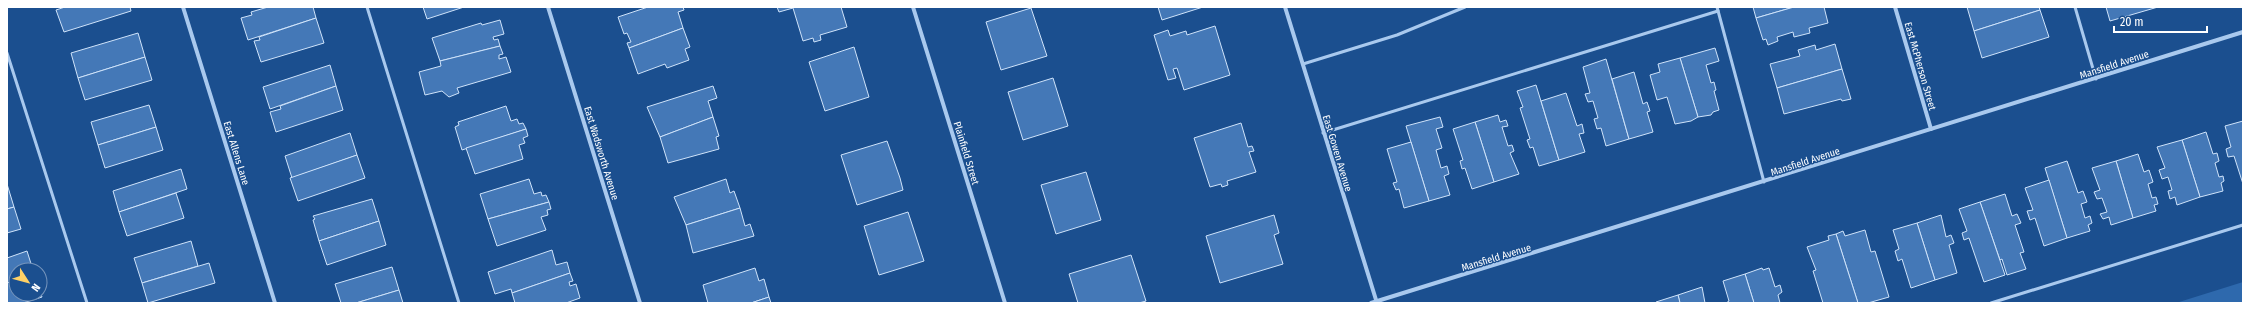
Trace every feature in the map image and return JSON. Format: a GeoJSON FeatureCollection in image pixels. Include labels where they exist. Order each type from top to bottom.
{"type":"FeatureCollection","features":[{"type":"Feature","properties":{"kind":"street","name":"East Allens Lane"},"geometry":{"type":"LineString","coordinates":[[183,7],[274,303]]}},
{"type":"Feature","properties":{"kind":"street","name":"East Wadsworth Avenue"},"geometry":{"type":"LineString","coordinates":[[548,7],[640,303]]}},
{"type":"Feature","properties":{"kind":"street","name":"Plainfield Street"},"geometry":{"type":"LineString","coordinates":[[913,7],[1005,303]]}},
{"type":"Feature","properties":{"kind":"street","name":"East Gowen Avenue"},"geometry":{"type":"LineString","coordinates":[[1285,7],[1377,302]]}},
{"type":"Feature","properties":{"kind":"street","name":"East McPherson Street"},"geometry":{"type":"LineString","coordinates":[[1896,7],[1931,129]]}},
{"type":"Feature","properties":{"kind":"street","name":"Mansfield Avenue"},"geometry":{"type":"LineString","coordinates":[[1371,303],[2096,79],[2243,32]]}},
{"type":"Feature","properties":{"kind":"lane"},"geometry":{"type":"LineString","coordinates":[[367,7],[459,303]]}},
{"type":"Feature","properties":{"kind":"lane"},"geometry":{"type":"LineString","coordinates":[[1303,64],[1396,35],[1465,7]]}},
{"type":"Feature","properties":{"kind":"lane"},"geometry":{"type":"LineString","coordinates":[[1717,7],[1764,182]]}},
{"type":"Feature","properties":{"kind":"lane"},"geometry":{"type":"LineString","coordinates":[[2075,7],[2096,79]]}},
{"type":"Feature","properties":{"kind":"lane"},"geometry":{"type":"LineString","coordinates":[[1324,133],[1718,12]]}},
{"type":"Feature","properties":{"kind":"lane"},"geometry":{"type":"LineString","coordinates":[[7,53],[87,303]]}},
{"type":"Feature","properties":{"kind":"lane"},"geometry":{"type":"LineString","coordinates":[[1991,303],[2243,225]]}},
{"type":"Feature","properties":{"kind":"shaded area"},"geometry":{"type":"Polygon","coordinates":[[[2243,282],[2243,303],[2176,303],[2243,282]]]}},
{"type":"Feature","properties":{"kind":"building"},"geometry":{"type":"Polygon","coordinates":[[[65,7],[130,7],[131,11],[64,32],[56,10],[65,7]]]}},
{"type":"Feature","properties":{"kind":"building"},"geometry":{"type":"Polygon","coordinates":[[[268,7],[313,7],[316,18],[248,40],[241,18],[252,15],[251,12],[268,7]]]}},
{"type":"Feature","properties":{"kind":"building"},"geometry":{"type":"Polygon","coordinates":[[[423,7],[464,7],[427,19],[423,7]]]}},
{"type":"Feature","properties":{"kind":"building"},"geometry":{"type":"Polygon","coordinates":[[[648,7],[683,7],[684,10],[678,12],[683,28],[629,48],[627,43],[631,42],[627,33],[624,34],[618,17],[648,7]]]}},
{"type":"Feature","properties":{"kind":"building"},"geometry":{"type":"Polygon","coordinates":[[[777,7],[841,7],[847,27],[820,35],[821,40],[814,42],[813,38],[803,41],[793,8],[779,12],[777,7]]]}},
{"type":"Feature","properties":{"kind":"building"},"geometry":{"type":"Polygon","coordinates":[[[1158,7],[1203,7],[1162,20],[1158,7]]]}},
{"type":"Feature","properties":{"kind":"building"},"geometry":{"type":"Polygon","coordinates":[[[1753,7],[1794,7],[1756,18],[1753,7]]]}},
{"type":"Feature","properties":{"kind":"building"},"geometry":{"type":"Polygon","coordinates":[[[1794,7],[1824,7],[1828,23],[1809,28],[1810,33],[1794,37],[1793,32],[1777,37],[1778,41],[1768,45],[1766,39],[1763,40],[1756,18],[1794,7]]]}},
{"type":"Feature","properties":{"kind":"building"},"geometry":{"type":"Polygon","coordinates":[[[1967,7],[2039,7],[2040,10],[1974,31],[1967,7]]]}},
{"type":"Feature","properties":{"kind":"building"},"geometry":{"type":"Polygon","coordinates":[[[2106,7],[2158,7],[2110,21],[2106,7]]]}},
{"type":"Feature","properties":{"kind":"building"},"geometry":{"type":"Polygon","coordinates":[[[1031,8],[1047,56],[1001,70],[986,22],[1031,8]]]}},
{"type":"Feature","properties":{"kind":"building"},"geometry":{"type":"Polygon","coordinates":[[[2040,10],[2049,37],[1982,58],[1974,31],[2040,10]]]}},
{"type":"Feature","properties":{"kind":"building"},"geometry":{"type":"Polygon","coordinates":[[[316,18],[324,43],[261,62],[254,41],[260,40],[259,37],[316,18]]]}},
{"type":"Feature","properties":{"kind":"building"},"geometry":{"type":"Polygon","coordinates":[[[500,20],[504,34],[493,37],[494,40],[498,39],[500,46],[440,61],[432,38],[481,23],[482,25],[500,20]]]}},
{"type":"Feature","properties":{"kind":"building"},"geometry":{"type":"Polygon","coordinates":[[[1215,26],[1230,75],[1184,90],[1177,68],[1173,69],[1176,78],[1168,80],[1154,35],[1168,30],[1170,36],[1186,31],[1187,35],[1215,26]]]}},
{"type":"Feature","properties":{"kind":"building"},"geometry":{"type":"Polygon","coordinates":[[[683,28],[690,47],[685,49],[689,60],[667,68],[665,64],[638,74],[629,48],[683,28]]]}},
{"type":"Feature","properties":{"kind":"building"},"geometry":{"type":"Polygon","coordinates":[[[138,33],[145,57],[78,78],[71,53],[138,33]]]}},
{"type":"Feature","properties":{"kind":"building"},"geometry":{"type":"Polygon","coordinates":[[[1835,44],[1842,69],[1777,88],[1770,64],[1800,56],[1798,50],[1815,45],[1816,50],[1835,44]]]}},
{"type":"Feature","properties":{"kind":"building"},"geometry":{"type":"Polygon","coordinates":[[[500,46],[503,54],[499,55],[499,59],[506,57],[511,72],[457,88],[459,93],[449,97],[442,91],[425,95],[419,72],[441,66],[440,61],[500,46]]]}},
{"type":"Feature","properties":{"kind":"building"},"geometry":{"type":"Polygon","coordinates":[[[854,47],[869,97],[825,111],[809,62],[854,47]]]}},
{"type":"Feature","properties":{"kind":"building"},"geometry":{"type":"Polygon","coordinates":[[[1715,48],[1719,61],[1706,65],[1711,83],[1714,82],[1716,90],[1714,91],[1719,110],[1713,112],[1711,115],[1698,117],[1680,58],[1715,48]]]}},
{"type":"Feature","properties":{"kind":"building"},"geometry":{"type":"Polygon","coordinates":[[[145,57],[152,80],[85,100],[78,78],[145,57]]]}},
{"type":"Feature","properties":{"kind":"building"},"geometry":{"type":"Polygon","coordinates":[[[1680,58],[1698,117],[1691,121],[1675,124],[1667,97],[1657,100],[1650,75],[1660,72],[1658,64],[1680,58]]]}},
{"type":"Feature","properties":{"kind":"building"},"geometry":{"type":"Polygon","coordinates":[[[1606,59],[1629,139],[1606,146],[1601,128],[1597,129],[1594,119],[1598,118],[1593,101],[1588,102],[1585,94],[1590,93],[1583,67],[1606,59]]]}},
{"type":"Feature","properties":{"kind":"building"},"geometry":{"type":"Polygon","coordinates":[[[330,65],[336,86],[270,109],[263,87],[330,65]]]}},
{"type":"Feature","properties":{"kind":"building"},"geometry":{"type":"Polygon","coordinates":[[[1842,69],[1851,99],[1842,101],[1841,99],[1784,114],[1777,88],[1842,69]]]}},
{"type":"Feature","properties":{"kind":"building"},"geometry":{"type":"Polygon","coordinates":[[[1634,72],[1643,104],[1647,102],[1650,111],[1647,112],[1653,132],[1629,139],[1612,79],[1634,72]]]}},
{"type":"Feature","properties":{"kind":"building"},"geometry":{"type":"Polygon","coordinates":[[[1053,78],[1068,126],[1023,140],[1008,92],[1053,78]]]}},
{"type":"Feature","properties":{"kind":"building"},"geometry":{"type":"Polygon","coordinates":[[[1536,85],[1559,160],[1539,166],[1533,147],[1530,148],[1527,140],[1530,139],[1520,108],[1523,107],[1517,91],[1536,85]]]}},
{"type":"Feature","properties":{"kind":"building"},"geometry":{"type":"Polygon","coordinates":[[[336,86],[343,110],[276,132],[270,112],[281,109],[280,106],[336,86]]]}},
{"type":"Feature","properties":{"kind":"building"},"geometry":{"type":"Polygon","coordinates":[[[713,86],[717,98],[708,101],[713,117],[660,137],[647,107],[713,86]]]}},
{"type":"Feature","properties":{"kind":"building"},"geometry":{"type":"Polygon","coordinates":[[[1566,93],[1577,126],[1582,124],[1584,133],[1579,134],[1585,152],[1559,160],[1541,101],[1566,93]]]}},
{"type":"Feature","properties":{"kind":"building"},"geometry":{"type":"Polygon","coordinates":[[[149,105],[156,127],[98,145],[91,122],[149,105]]]}},
{"type":"Feature","properties":{"kind":"building"},"geometry":{"type":"Polygon","coordinates":[[[506,106],[511,121],[517,119],[519,124],[523,123],[526,129],[462,150],[455,127],[459,125],[458,122],[506,106]]]}},
{"type":"Feature","properties":{"kind":"building"},"geometry":{"type":"Polygon","coordinates":[[[1498,115],[1500,122],[1506,120],[1508,126],[1502,127],[1508,146],[1512,145],[1514,151],[1510,153],[1519,174],[1494,182],[1475,122],[1498,115]]]}},
{"type":"Feature","properties":{"kind":"building"},"geometry":{"type":"Polygon","coordinates":[[[713,117],[719,136],[716,137],[719,149],[668,163],[660,137],[713,117]]]}},
{"type":"Feature","properties":{"kind":"building"},"geometry":{"type":"Polygon","coordinates":[[[1440,117],[1443,127],[1436,129],[1442,148],[1436,150],[1441,168],[1447,166],[1449,174],[1444,176],[1450,195],[1429,201],[1406,126],[1440,117]]]}},
{"type":"Feature","properties":{"kind":"building"},"geometry":{"type":"Polygon","coordinates":[[[2243,121],[2243,184],[2234,156],[2228,157],[2226,149],[2231,147],[2225,126],[2243,121]]]}},
{"type":"Feature","properties":{"kind":"building"},"geometry":{"type":"Polygon","coordinates":[[[1475,122],[1494,182],[1472,189],[1465,168],[1462,169],[1460,161],[1463,160],[1453,129],[1475,122]]]}},
{"type":"Feature","properties":{"kind":"building"},"geometry":{"type":"Polygon","coordinates":[[[1241,123],[1248,147],[1252,146],[1254,151],[1249,152],[1256,172],[1227,181],[1228,185],[1222,187],[1221,184],[1210,187],[1194,138],[1241,123]]]}},
{"type":"Feature","properties":{"kind":"building"},"geometry":{"type":"Polygon","coordinates":[[[156,127],[163,150],[105,168],[98,145],[156,127]]]}},
{"type":"Feature","properties":{"kind":"building"},"geometry":{"type":"Polygon","coordinates":[[[526,129],[528,136],[523,138],[525,143],[519,145],[523,159],[475,174],[466,148],[526,129]]]}},
{"type":"Feature","properties":{"kind":"building"},"geometry":{"type":"Polygon","coordinates":[[[2206,132],[2213,154],[2217,153],[2219,161],[2215,163],[2219,177],[2223,176],[2224,181],[2221,183],[2223,191],[2200,197],[2182,140],[2206,132]]]}},
{"type":"Feature","properties":{"kind":"building"},"geometry":{"type":"Polygon","coordinates":[[[350,133],[357,155],[292,178],[285,156],[350,133]]]}},
{"type":"Feature","properties":{"kind":"building"},"geometry":{"type":"Polygon","coordinates":[[[2182,140],[2200,197],[2177,205],[2175,197],[2170,199],[2168,191],[2172,190],[2168,177],[2162,179],[2159,170],[2165,168],[2157,147],[2182,140]]]}},
{"type":"Feature","properties":{"kind":"building"},"geometry":{"type":"Polygon","coordinates":[[[887,141],[903,190],[857,205],[841,155],[887,141]]]}},
{"type":"Feature","properties":{"kind":"building"},"geometry":{"type":"Polygon","coordinates":[[[1411,142],[1429,201],[1404,208],[1399,189],[1396,190],[1393,183],[1397,182],[1387,149],[1411,142]]]}},
{"type":"Feature","properties":{"kind":"building"},"geometry":{"type":"Polygon","coordinates":[[[2138,154],[2144,172],[2149,170],[2153,182],[2148,184],[2152,198],[2156,197],[2158,204],[2154,205],[2156,211],[2133,218],[2116,161],[2138,154]]]}},
{"type":"Feature","properties":{"kind":"building"},"geometry":{"type":"Polygon","coordinates":[[[357,155],[365,178],[298,201],[290,178],[357,155]]]}},
{"type":"Feature","properties":{"kind":"building"},"geometry":{"type":"Polygon","coordinates":[[[2067,161],[2078,193],[2083,191],[2087,202],[2081,204],[2085,218],[2090,216],[2092,223],[2088,225],[2090,231],[2067,238],[2045,168],[2067,161]]]}},
{"type":"Feature","properties":{"kind":"building"},"geometry":{"type":"Polygon","coordinates":[[[2116,161],[2133,218],[2111,225],[2109,217],[2103,219],[2100,214],[2107,212],[2102,198],[2097,199],[2094,192],[2100,190],[2092,168],[2116,161]]]}},
{"type":"Feature","properties":{"kind":"building"},"geometry":{"type":"Polygon","coordinates":[[[181,169],[187,189],[119,212],[113,191],[181,169]]]}},
{"type":"Feature","properties":{"kind":"building"},"geometry":{"type":"Polygon","coordinates":[[[1086,172],[1101,220],[1056,234],[1041,185],[1086,172]]]}},
{"type":"Feature","properties":{"kind":"building"},"geometry":{"type":"Polygon","coordinates":[[[529,179],[534,194],[541,192],[542,196],[546,195],[549,202],[488,219],[480,194],[529,179]]]}},
{"type":"Feature","properties":{"kind":"building"},"geometry":{"type":"Polygon","coordinates":[[[726,179],[730,193],[734,191],[740,208],[686,225],[674,197],[726,179]]]}},
{"type":"Feature","properties":{"kind":"building"},"geometry":{"type":"Polygon","coordinates":[[[2049,180],[2067,238],[2044,246],[2035,218],[2030,220],[2027,211],[2033,210],[2025,188],[2049,180]]]}},
{"type":"Feature","properties":{"kind":"building"},"geometry":{"type":"Polygon","coordinates":[[[7,184],[14,207],[7,209],[7,184]]]}},
{"type":"Feature","properties":{"kind":"building"},"geometry":{"type":"Polygon","coordinates":[[[176,193],[184,218],[127,236],[119,212],[176,193]]]}},
{"type":"Feature","properties":{"kind":"building"},"geometry":{"type":"Polygon","coordinates":[[[2005,194],[2012,216],[2017,214],[2021,223],[2015,225],[2024,252],[2020,253],[2026,269],[2007,275],[2002,259],[2000,260],[1980,202],[2005,194]]]}},
{"type":"Feature","properties":{"kind":"building"},"geometry":{"type":"Polygon","coordinates":[[[372,199],[379,221],[319,241],[313,220],[315,219],[313,216],[372,199]]]}},
{"type":"Feature","properties":{"kind":"building"},"geometry":{"type":"Polygon","coordinates":[[[549,202],[551,209],[547,210],[548,215],[541,217],[546,230],[497,246],[488,219],[549,202]]]}},
{"type":"Feature","properties":{"kind":"building"},"geometry":{"type":"Polygon","coordinates":[[[1980,202],[2005,275],[1984,282],[1969,238],[1964,240],[1962,233],[1967,231],[1959,209],[1980,202]]]}},
{"type":"Feature","properties":{"kind":"building"},"geometry":{"type":"Polygon","coordinates":[[[14,207],[21,229],[7,233],[7,209],[14,207]]]}},
{"type":"Feature","properties":{"kind":"building"},"geometry":{"type":"Polygon","coordinates":[[[740,208],[745,226],[750,224],[754,236],[693,253],[686,225],[740,208]]]}},
{"type":"Feature","properties":{"kind":"building"},"geometry":{"type":"Polygon","coordinates":[[[908,212],[924,261],[879,275],[864,226],[908,212]]]}},
{"type":"Feature","properties":{"kind":"building"},"geometry":{"type":"Polygon","coordinates":[[[1274,215],[1279,233],[1274,235],[1283,264],[1220,283],[1206,236],[1274,215]]]}},
{"type":"Feature","properties":{"kind":"building"},"geometry":{"type":"Polygon","coordinates":[[[1941,215],[1946,237],[1951,235],[1954,243],[1949,245],[1957,273],[1935,280],[1917,223],[1941,215]]]}},
{"type":"Feature","properties":{"kind":"building"},"geometry":{"type":"Polygon","coordinates":[[[379,221],[386,245],[327,265],[319,241],[379,221]]]}},
{"type":"Feature","properties":{"kind":"building"},"geometry":{"type":"Polygon","coordinates":[[[1917,223],[1935,280],[1911,288],[1902,259],[1898,261],[1895,251],[1899,249],[1893,230],[1917,223]]]}},
{"type":"Feature","properties":{"kind":"building"},"geometry":{"type":"Polygon","coordinates":[[[1865,230],[1871,252],[1875,251],[1889,297],[1868,303],[1858,303],[1836,234],[1843,231],[1845,236],[1865,230]]]}},
{"type":"Feature","properties":{"kind":"building"},"geometry":{"type":"Polygon","coordinates":[[[1836,234],[1858,303],[1823,303],[1813,271],[1816,270],[1807,247],[1829,240],[1828,236],[1836,234]]]}},
{"type":"Feature","properties":{"kind":"building"},"geometry":{"type":"Polygon","coordinates":[[[191,241],[198,266],[142,283],[134,258],[191,241]]]}},
{"type":"Feature","properties":{"kind":"building"},"geometry":{"type":"Polygon","coordinates":[[[552,250],[556,265],[567,262],[570,273],[512,293],[511,289],[495,294],[488,272],[552,250]]]}},
{"type":"Feature","properties":{"kind":"building"},"geometry":{"type":"Polygon","coordinates":[[[27,251],[30,262],[8,262],[7,283],[7,258],[27,251]]]}},
{"type":"Feature","properties":{"kind":"building"},"geometry":{"type":"Polygon","coordinates":[[[1131,255],[1146,301],[1139,303],[1078,303],[1069,274],[1131,255]]]}},
{"type":"Feature","properties":{"kind":"building"},"geometry":{"type":"Polygon","coordinates":[[[209,263],[215,283],[148,303],[142,283],[209,263]]]}},
{"type":"Feature","properties":{"kind":"building"},"geometry":{"type":"Polygon","coordinates":[[[392,267],[399,290],[356,303],[341,303],[335,284],[392,267]]]}},
{"type":"Feature","properties":{"kind":"building"},"geometry":{"type":"Polygon","coordinates":[[[755,268],[759,281],[764,279],[769,297],[751,303],[708,303],[703,285],[755,268]]]}},
{"type":"Feature","properties":{"kind":"building"},"geometry":{"type":"Polygon","coordinates":[[[1762,268],[1763,270],[1769,268],[1775,287],[1780,285],[1782,292],[1778,295],[1780,303],[1754,303],[1745,274],[1762,268]]]}},
{"type":"Feature","properties":{"kind":"building"},"geometry":{"type":"Polygon","coordinates":[[[570,273],[573,281],[569,282],[570,286],[576,284],[580,298],[566,303],[515,303],[512,293],[570,273]]]}},
{"type":"Feature","properties":{"kind":"building"},"geometry":{"type":"Polygon","coordinates":[[[1745,274],[1754,303],[1726,303],[1729,301],[1723,281],[1745,274]]]}},
{"type":"Feature","properties":{"kind":"building"},"geometry":{"type":"Polygon","coordinates":[[[7,283],[8,302],[26,302],[7,303],[7,283]]]}},
{"type":"Feature","properties":{"kind":"building"},"geometry":{"type":"Polygon","coordinates":[[[1702,287],[1705,303],[1680,303],[1678,295],[1702,287]]]}},
{"type":"Feature","properties":{"kind":"building"},"geometry":{"type":"Polygon","coordinates":[[[399,290],[403,303],[356,303],[399,290]]]}},
{"type":"Feature","properties":{"kind":"building"},"geometry":{"type":"Polygon","coordinates":[[[1678,295],[1680,303],[1656,303],[1656,302],[1678,295]]]}},
{"type":"Feature","properties":{"kind":"building"},"geometry":{"type":"Polygon","coordinates":[[[769,297],[771,303],[751,303],[769,297]]]}}]}
